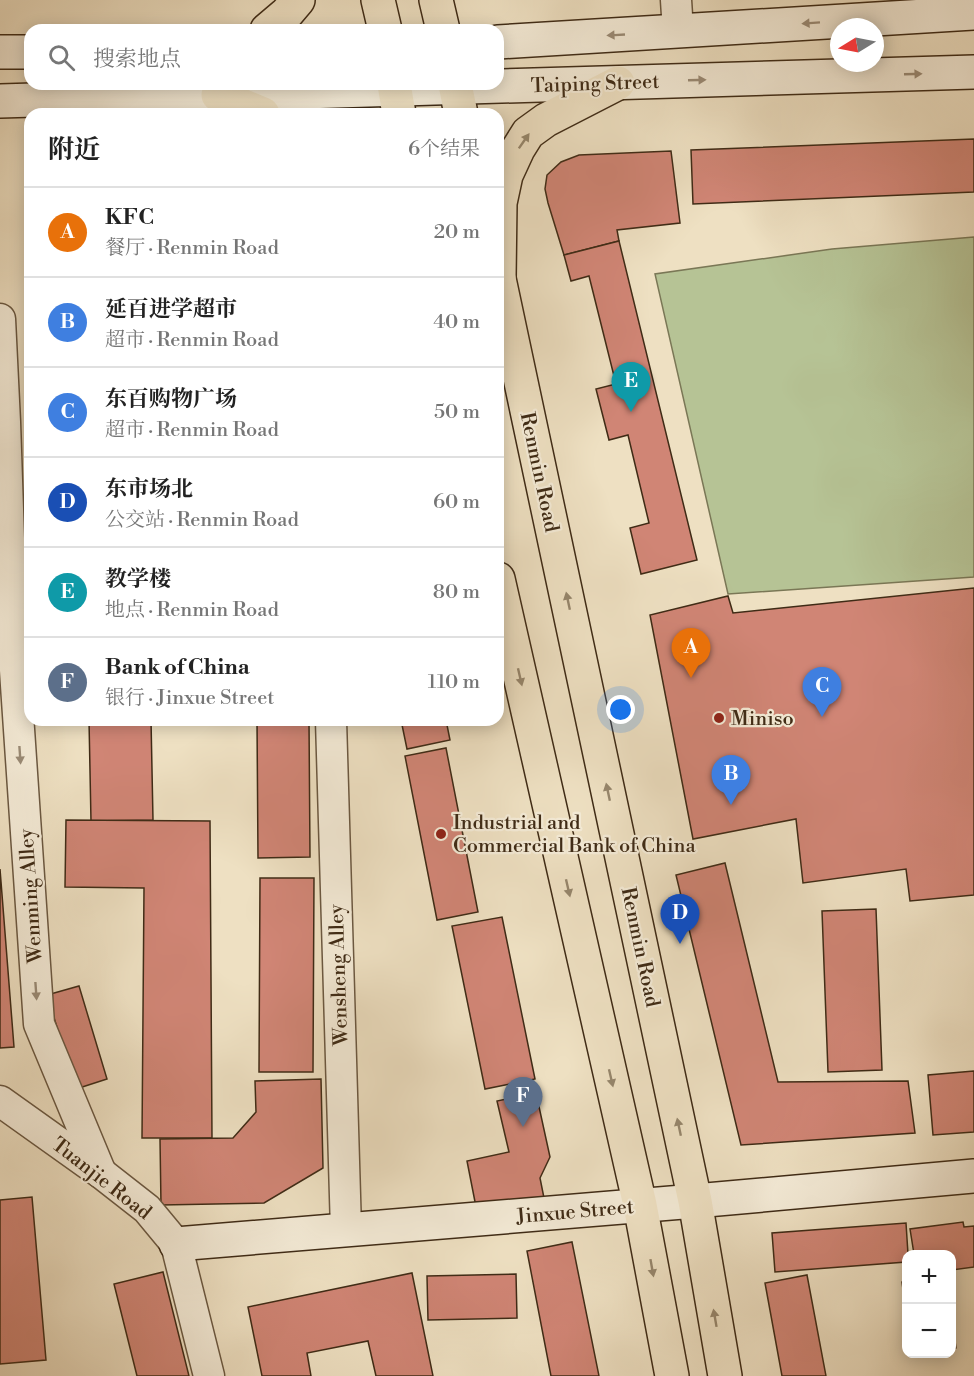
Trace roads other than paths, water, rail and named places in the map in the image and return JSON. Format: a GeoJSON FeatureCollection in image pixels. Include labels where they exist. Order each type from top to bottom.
{"type":"FeatureCollection","features":[{"type":"Feature","properties":{"kind":"main road"},"geometry":{"type":"LineString","coordinates":[[274,24],[288,13],[298,0]]}},
{"type":"Feature","properties":{"kind":"main road"},"geometry":{"type":"LineString","coordinates":[[378,0],[384,24]]}},
{"type":"Feature","properties":{"kind":"main road"},"geometry":{"type":"LineString","coordinates":[[436,0],[442,24]]}},
{"type":"Feature","properties":{"kind":"main road"},"geometry":{"type":"LineString","coordinates":[[504,41],[677,16],[974,13]]}},
{"type":"Feature","properties":{"kind":"main road"},"geometry":{"type":"LineString","coordinates":[[0,52],[24,52]]}},
{"type":"Feature","properties":{"kind":"main road","name":"Taiping Street"},"geometry":{"type":"LineString","coordinates":[[0,101],[218,94],[457,95],[618,83],[974,72]]}},
{"type":"Feature","properties":{"kind":"main road","name":"Renmin Road"},"geometry":{"type":"LineString","coordinates":[[504,185],[518,149],[528,133],[546,120],[618,83]]}},
{"type":"Feature","properties":{"kind":"main road"},"geometry":{"type":"LineString","coordinates":[[218,94],[250,108]]}},
{"type":"Feature","properties":{"kind":"main road","name":"Renmin Road"},"geometry":{"type":"LineString","coordinates":[[504,300],[695,1201],[725,1376]]}},
{"type":"Feature","properties":{"kind":"main road"},"geometry":{"type":"LineString","coordinates":[[504,605],[640,1205],[672,1376]]}},
{"type":"Feature","properties":{"kind":"main road","name":"Jinxue Street"},"geometry":{"type":"LineString","coordinates":[[176,1244],[974,1176]]}},
{"type":"Feature","properties":{"kind":"street","name":"Wenming Alley"},"geometry":{"type":"LineString","coordinates":[[0,319],[14,626],[39,1024],[101,1173]]}},
{"type":"Feature","properties":{"kind":"street","name":"Wensheng Alley"},"geometry":{"type":"LineString","coordinates":[[331,726],[346,1230]]}},
{"type":"Feature","properties":{"kind":"street","name":"Tuanjie Road"},"geometry":{"type":"LineString","coordinates":[[0,1101],[147,1209],[176,1244],[209,1376]]}},
{"type":"Feature","properties":{"kind":"place","name":"教学楼"},"geometry":{"type":"Point","coordinates":[631,412]}},
{"type":"Feature","properties":{"kind":"place","name":"KFC"},"geometry":{"type":"Point","coordinates":[691,678]}},
{"type":"Feature","properties":{"kind":"place","name":"东百购物广场"},"geometry":{"type":"Point","coordinates":[822,717]}},
{"type":"Feature","properties":{"kind":"place","name":"Miniso"},"geometry":{"type":"Point","coordinates":[719,718]}},
{"type":"Feature","properties":{"kind":"place","name":"延百进学超市"},"geometry":{"type":"Point","coordinates":[731,805]}},
{"type":"Feature","properties":{"kind":"place","name":"Industrial and Commercial Bank of China"},"geometry":{"type":"Point","coordinates":[441,834]}},
{"type":"Feature","properties":{"kind":"place","name":"东市场北"},"geometry":{"type":"Point","coordinates":[680,944]}},
{"type":"Feature","properties":{"kind":"place","name":"Bank of China"},"geometry":{"type":"Point","coordinates":[523,1127]}}]}
